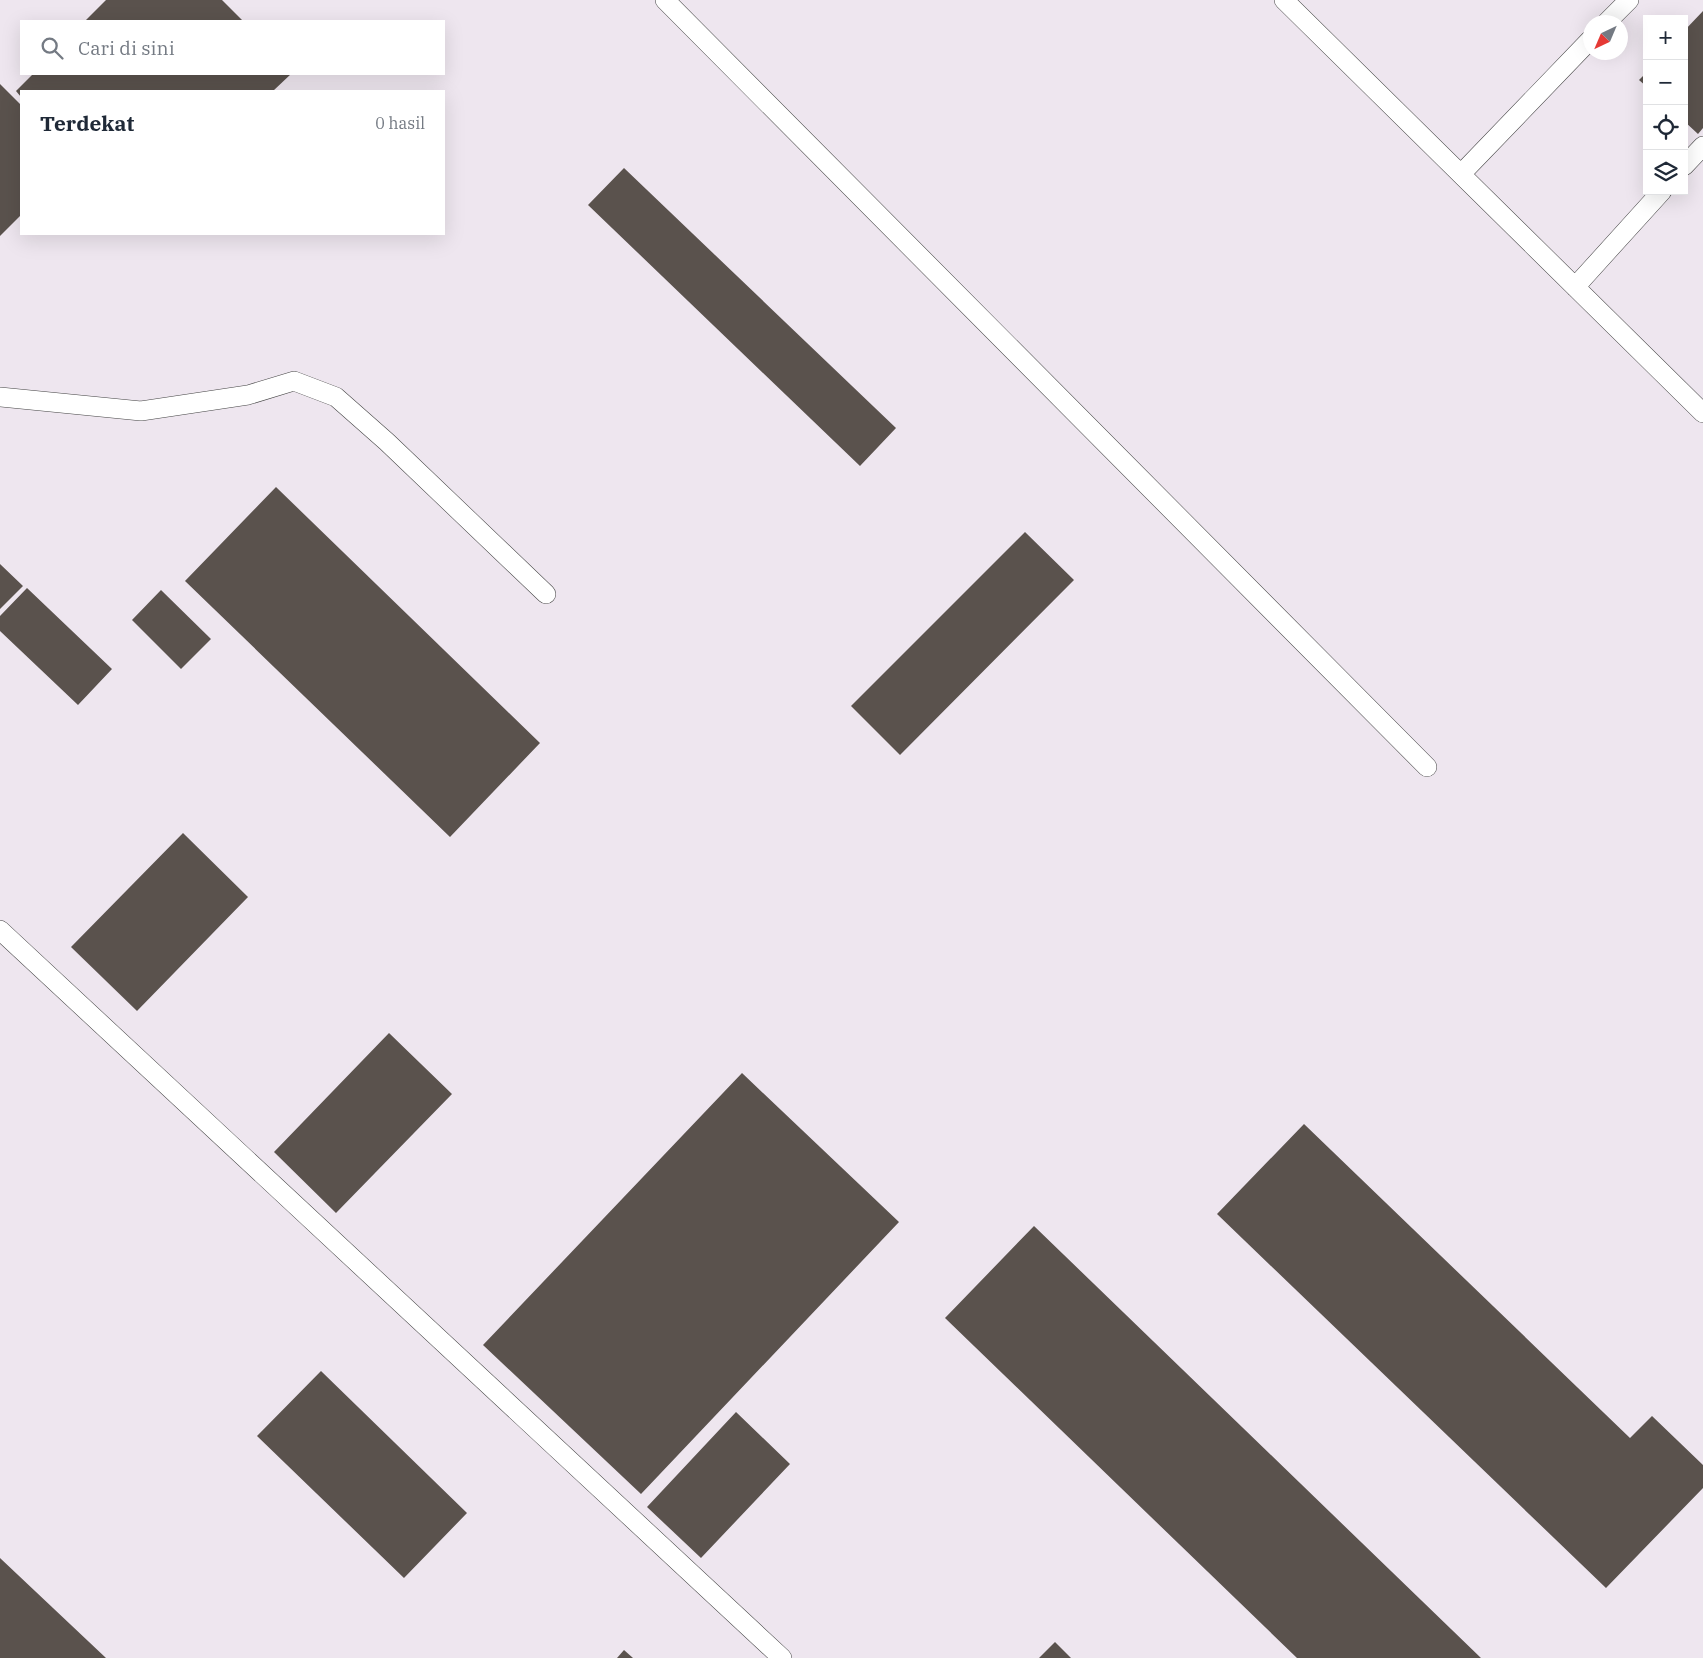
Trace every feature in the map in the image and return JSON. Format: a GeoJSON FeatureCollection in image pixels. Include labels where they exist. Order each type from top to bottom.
{"type":"FeatureCollection","features":[{"type":"Feature","properties":{"kind":"lane"},"geometry":{"type":"LineString","coordinates":[[665,0],[1427,767]]}},
{"type":"Feature","properties":{"kind":"lane"},"geometry":{"type":"LineString","coordinates":[[1284,0],[1703,413]]}},
{"type":"Feature","properties":{"kind":"lane"},"geometry":{"type":"LineString","coordinates":[[1614,15],[1629,0]]}},
{"type":"Feature","properties":{"kind":"lane"},"geometry":{"type":"LineString","coordinates":[[1461,174],[1583,47]]}},
{"type":"Feature","properties":{"kind":"lane"},"geometry":{"type":"LineString","coordinates":[[1688,162],[1703,146]]}},
{"type":"Feature","properties":{"kind":"lane"},"geometry":{"type":"LineString","coordinates":[[1575,287],[1658,195]]}},
{"type":"Feature","properties":{"kind":"lane"},"geometry":{"type":"LineString","coordinates":[[0,397],[141,411],[248,395],[294,381],[336,397],[387,442],[546,594]]}},
{"type":"Feature","properties":{"kind":"lane"},"geometry":{"type":"LineString","coordinates":[[0,930],[782,1658]]}},
{"type":"Feature","properties":{"kind":"shaded area"},"geometry":{"type":"Polygon","coordinates":[[[0,0],[1703,0],[1703,1658],[0,1658],[0,0]]]}},
{"type":"Feature","properties":{"kind":"building"},"geometry":{"type":"Polygon","coordinates":[[[106,0],[222,0],[242,20],[86,20],[106,0]]]}},
{"type":"Feature","properties":{"kind":"building"},"geometry":{"type":"Polygon","coordinates":[[[1703,11],[1703,128],[1698,134],[1688,125],[1688,27],[1703,11]]]}},
{"type":"Feature","properties":{"kind":"building"},"geometry":{"type":"Polygon","coordinates":[[[32,75],[290,75],[274,90],[20,90],[20,96],[16,91],[32,75]]]}},
{"type":"Feature","properties":{"kind":"building"},"geometry":{"type":"Polygon","coordinates":[[[0,84],[20,104],[20,216],[0,236],[0,84]]]}},
{"type":"Feature","properties":{"kind":"building"},"geometry":{"type":"Polygon","coordinates":[[[624,168],[896,428],[860,466],[588,205],[624,168]]]}},
{"type":"Feature","properties":{"kind":"building"},"geometry":{"type":"Polygon","coordinates":[[[276,487],[540,743],[450,837],[185,581],[276,487]]]}},
{"type":"Feature","properties":{"kind":"building"},"geometry":{"type":"Polygon","coordinates":[[[1025,532],[1074,580],[900,755],[851,706],[1025,532]]]}},
{"type":"Feature","properties":{"kind":"building"},"geometry":{"type":"Polygon","coordinates":[[[0,564],[23,586],[0,609],[0,564]]]}},
{"type":"Feature","properties":{"kind":"building"},"geometry":{"type":"Polygon","coordinates":[[[27,588],[112,669],[78,705],[0,631],[0,616],[27,588]]]}},
{"type":"Feature","properties":{"kind":"building"},"geometry":{"type":"Polygon","coordinates":[[[161,590],[211,639],[181,669],[132,620],[161,590]]]}},
{"type":"Feature","properties":{"kind":"building"},"geometry":{"type":"Polygon","coordinates":[[[183,833],[248,897],[137,1011],[71,947],[183,833]]]}},
{"type":"Feature","properties":{"kind":"building"},"geometry":{"type":"Polygon","coordinates":[[[389,1033],[452,1094],[336,1213],[274,1152],[389,1033]]]}},
{"type":"Feature","properties":{"kind":"building"},"geometry":{"type":"Polygon","coordinates":[[[742,1073],[899,1222],[641,1494],[483,1345],[742,1073]]]}},
{"type":"Feature","properties":{"kind":"building"},"geometry":{"type":"Polygon","coordinates":[[[1304,1124],[1630,1438],[1652,1416],[1703,1465],[1703,1488],[1606,1588],[1217,1214],[1304,1124]]]}},
{"type":"Feature","properties":{"kind":"building"},"geometry":{"type":"Polygon","coordinates":[[[1034,1226],[1481,1658],[1297,1658],[945,1318],[1034,1226]]]}},
{"type":"Feature","properties":{"kind":"building"},"geometry":{"type":"Polygon","coordinates":[[[321,1371],[467,1513],[404,1578],[257,1436],[321,1371]]]}},
{"type":"Feature","properties":{"kind":"building"},"geometry":{"type":"Polygon","coordinates":[[[736,1412],[790,1464],[701,1558],[647,1507],[736,1412]]]}},
{"type":"Feature","properties":{"kind":"building"},"geometry":{"type":"Polygon","coordinates":[[[0,1558],[106,1658],[0,1658],[0,1558]]]}},
{"type":"Feature","properties":{"kind":"building"},"geometry":{"type":"Polygon","coordinates":[[[1055,1642],[1071,1658],[1039,1658],[1055,1642]]]}},
{"type":"Feature","properties":{"kind":"building"},"geometry":{"type":"Polygon","coordinates":[[[624,1650],[633,1658],[617,1658],[624,1650]]]}}]}
